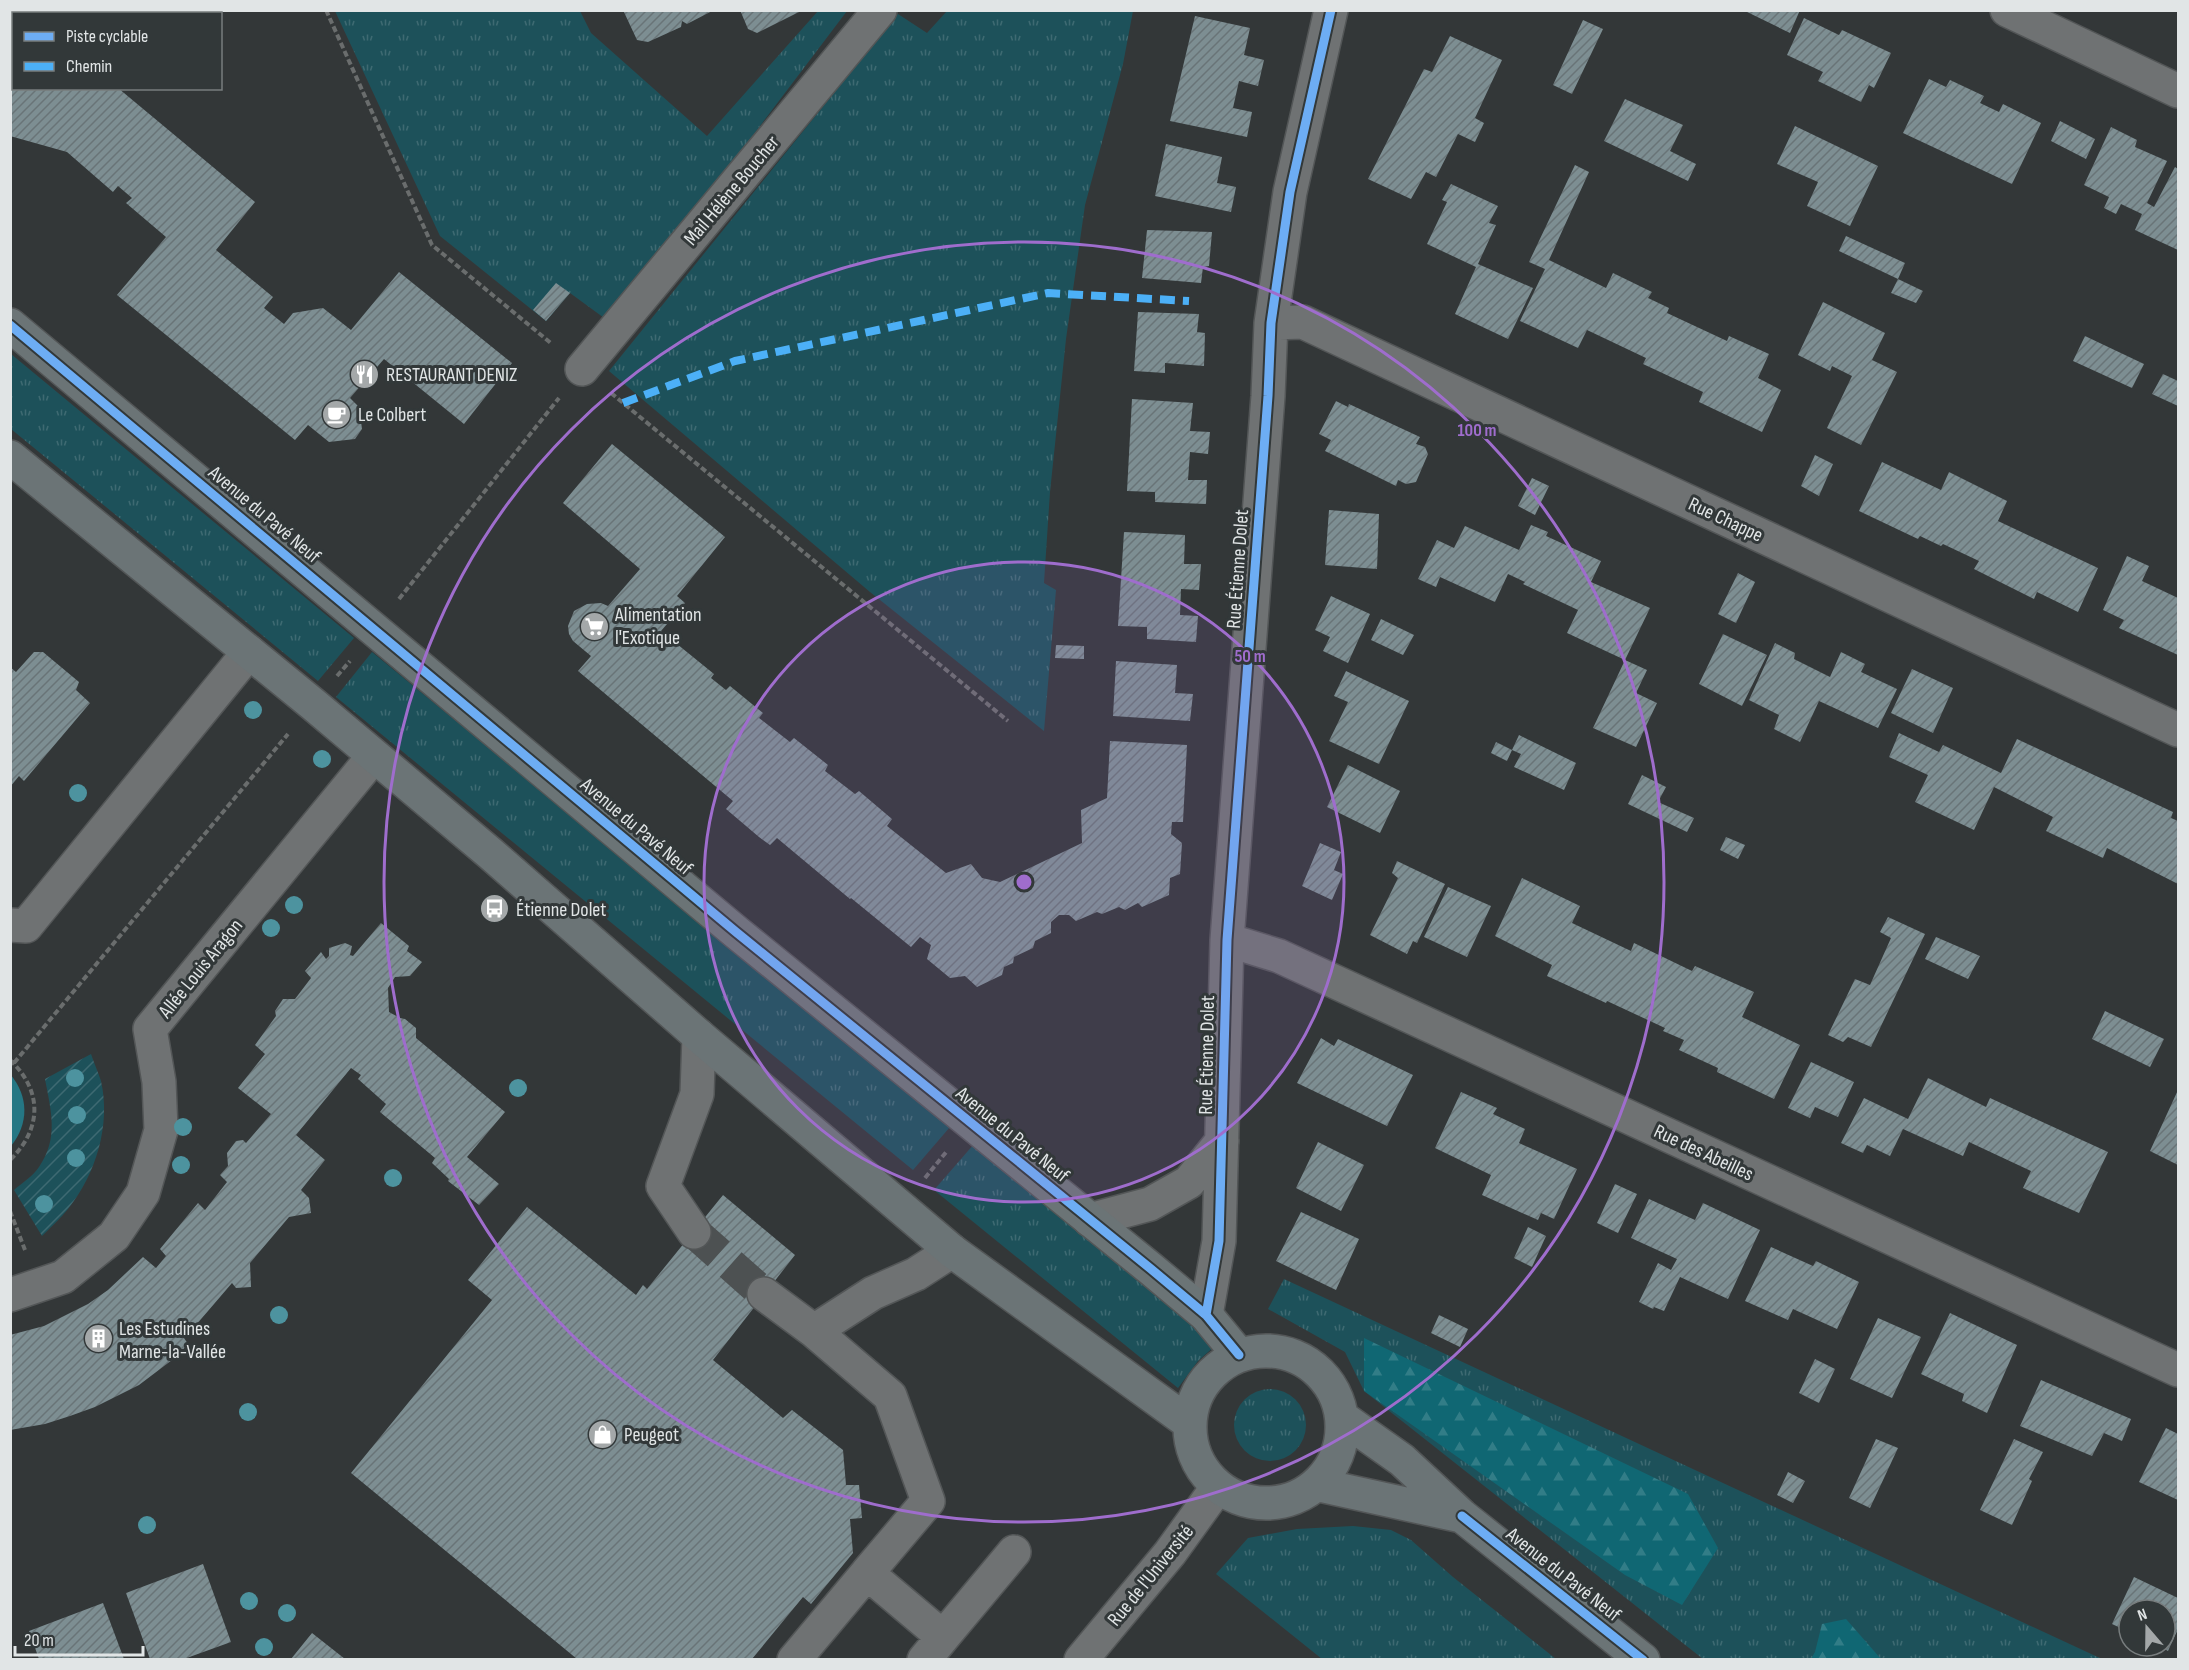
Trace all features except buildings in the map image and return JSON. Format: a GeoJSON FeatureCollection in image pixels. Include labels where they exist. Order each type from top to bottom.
{"type":"FeatureCollection","features":[{"type":"Feature","properties":{"kind":"main road","name":"Avenue du Pavé Neuf"},"geometry":{"type":"LineString","coordinates":[[10,325],[736,932],[1206,1315],[1239,1354]]}},
{"type":"Feature","properties":{"kind":"main road"},"geometry":{"type":"LineString","coordinates":[[10,457],[491,854],[699,1036],[952,1251],[1188,1422]]}},
{"type":"Feature","properties":{"kind":"main road"},"geometry":{"type":"LineString","coordinates":[[1270,1349],[1300,1357],[1329,1381],[1344,1419],[1341,1450],[1319,1485],[1287,1502],[1256,1504],[1217,1488],[1195,1460],[1188,1422],[1202,1384],[1239,1354],[1270,1349]]}},
{"type":"Feature","properties":{"kind":"main road","name":"Avenue du Pavé Neuf"},"geometry":{"type":"LineString","coordinates":[[1344,1419],[1402,1460],[1462,1516],[1643,1659]]}},
{"type":"Feature","properties":{"kind":"main road","name":"Avenue du Pavé Neuf"},"geometry":{"type":"LineString","coordinates":[[1319,1485],[1462,1516]]}},
{"type":"Feature","properties":{"kind":"street","name":"Mail Hélène Boucher"},"geometry":{"type":"LineString","coordinates":[[582,369],[880,10]]}},
{"type":"Feature","properties":{"kind":"street","name":"Rue Étienne Dolet"},"geometry":{"type":"LineString","coordinates":[[1206,1315],[1219,1241],[1227,940],[1268,396],[1271,323],[1290,192],[1331,10]]}},
{"type":"Feature","properties":{"kind":"street"},"geometry":{"type":"LineString","coordinates":[[2007,10],[2178,91]]}},
{"type":"Feature","properties":{"kind":"street","name":"Rue Chappe"},"geometry":{"type":"LineString","coordinates":[[1271,323],[1303,322],[2178,730]]}},
{"type":"Feature","properties":{"kind":"street"},"geometry":{"type":"LineString","coordinates":[[10,925],[26,926],[249,652]]}},
{"type":"Feature","properties":{"kind":"street","name":"Allée Louis Aragon"},"geometry":{"type":"LineString","coordinates":[[10,1295],[63,1276],[114,1236],[143,1193],[161,1130],[159,1082],[150,1029],[373,757]]}},
{"type":"Feature","properties":{"kind":"street","name":"Rue des Abeilles"},"geometry":{"type":"LineString","coordinates":[[1227,940],[1279,956],[2178,1371]]}},
{"type":"Feature","properties":{"kind":"street"},"geometry":{"type":"LineString","coordinates":[[694,1232],[663,1186],[697,1094],[699,1036]]}},
{"type":"Feature","properties":{"kind":"street","name":"Rue Étienne Dolet"},"geometry":{"type":"LineString","coordinates":[[1090,1220],[1150,1204],[1189,1182],[1222,1141]]}},
{"type":"Feature","properties":{"kind":"street"},"geometry":{"type":"LineString","coordinates":[[814,1331],[873,1293],[916,1274],[952,1251]]}},
{"type":"Feature","properties":{"kind":"street"},"geometry":{"type":"LineString","coordinates":[[764,1294],[814,1331],[890,1396],[928,1501],[794,1659]]}},
{"type":"Feature","properties":{"kind":"street","name":"Rue de l'Université"},"geometry":{"type":"LineString","coordinates":[[1081,1659],[1170,1553],[1217,1488]]}},
{"type":"Feature","properties":{"kind":"street"},"geometry":{"type":"LineString","coordinates":[[867,1574],[933,1648],[1014,1552]]}},
{"type":"Feature","properties":{"kind":"path"},"geometry":{"type":"LineString","coordinates":[[326,10],[432,245],[1008,721]]}},
{"type":"Feature","properties":{"kind":"path"},"geometry":{"type":"LineString","coordinates":[[10,1060],[22,1070],[32,1088],[35,1109],[32,1129],[22,1149],[10,1160]]}},
{"type":"Feature","properties":{"kind":"path"},"geometry":{"type":"LineString","coordinates":[[924,1178],[953,1144]]}},
{"type":"Feature","properties":{"kind":"green space"},"geometry":{"type":"Polygon","coordinates":[[[335,11],[580,11],[591,33],[707,136],[818,11],[847,11],[611,323],[570,293],[546,321],[440,236],[335,11]]]}},
{"type":"Feature","properties":{"kind":"green space"},"geometry":{"type":"Polygon","coordinates":[[[947,11],[1133,11],[1123,64],[1085,205],[1066,339],[1050,492],[1044,583],[1056,590],[1044,731],[870,592],[609,371],[898,14],[927,33],[947,11]]]}},
{"type":"Feature","properties":{"kind":"green space"},"geometry":{"type":"Polygon","coordinates":[[[11,354],[354,638],[318,681],[11,429],[11,354]]]}},
{"type":"Feature","properties":{"kind":"green space"},"geometry":{"type":"Polygon","coordinates":[[[372,652],[950,1127],[913,1170],[336,697],[372,652]]]}},
{"type":"Feature","properties":{"kind":"green space"},"geometry":{"type":"Polygon","coordinates":[[[91,1054],[101,1081],[104,1098],[99,1148],[78,1195],[42,1236],[14,1190],[37,1170],[49,1146],[52,1124],[45,1079],[91,1054]]]}},
{"type":"Feature","properties":{"kind":"green space"},"geometry":{"type":"Polygon","coordinates":[[[974,1144],[1216,1345],[1198,1361],[1178,1388],[934,1190],[974,1144]]]}},
{"type":"Feature","properties":{"kind":"green space"},"geometry":{"type":"Polygon","coordinates":[[[1284,1279],[2102,1659],[1703,1659],[1364,1391],[1345,1352],[1268,1309],[1284,1279]]]}},
{"type":"Feature","properties":{"kind":"green space"},"geometry":{"type":"Polygon","coordinates":[[[1364,1338],[1688,1494],[1718,1548],[1682,1605],[1625,1575],[1364,1391],[1364,1338]]]}},
{"type":"Feature","properties":{"kind":"green space"},"geometry":{"type":"Polygon","coordinates":[[[1277,1389],[1296,1399],[1304,1411],[1306,1425],[1304,1439],[1296,1451],[1284,1459],[1263,1461],[1244,1451],[1236,1439],[1234,1418],[1244,1399],[1256,1391],[1277,1389]]]}},
{"type":"Feature","properties":{"kind":"green space"},"geometry":{"type":"Polygon","coordinates":[[[1353,1526],[1391,1530],[1411,1540],[1453,1577],[1556,1659],[1322,1659],[1216,1574],[1248,1538],[1297,1529],[1353,1526]]]}},
{"type":"Feature","properties":{"kind":"green space"},"geometry":{"type":"Polygon","coordinates":[[[1846,1619],[1881,1659],[1811,1659],[1822,1624],[1846,1619]]]}},
{"type":"Feature","properties":{"kind":"shaded area"},"geometry":{"type":"Polygon","coordinates":[[[10,1074],[21,1091],[24,1110],[21,1129],[11,1146],[10,1074]]]}},
{"type":"Feature","properties":{"kind":"tunnel"},"geometry":{"type":"LineString","coordinates":[[694,1232],[764,1294]]}},
{"type":"Feature","properties":{"kind":"marked path"},"geometry":{"type":"LineString","coordinates":[[623,403],[735,361],[1048,293],[1189,301]]}},
{"type":"Feature","properties":{"kind":"cycle path"},"geometry":{"type":"LineString","coordinates":[[1206,1315],[1219,1241],[1227,940],[1268,396],[1271,323],[1290,192],[1331,10]]}},
{"type":"Feature","properties":{"kind":"cycle path"},"geometry":{"type":"LineString","coordinates":[[10,325],[736,932],[1206,1315],[1239,1355]]}},
{"type":"Feature","properties":{"kind":"cycle path"},"geometry":{"type":"LineString","coordinates":[[1462,1516],[1643,1660]]}},
{"type":"Feature","properties":{"kind":"place","name":"RESTAURANT DENIZ"},"geometry":{"type":"Point","coordinates":[365,374]}},
{"type":"Feature","properties":{"kind":"place","name":"Le Colbert"},"geometry":{"type":"Point","coordinates":[337,414]}},
{"type":"Feature","properties":{"kind":"place","name":"Alimentation l'Exotique"},"geometry":{"type":"Point","coordinates":[594,626]}},
{"type":"Feature","properties":{"kind":"place","name":"Étienne Dolet"},"geometry":{"type":"Point","coordinates":[495,909]}},
{"type":"Feature","properties":{"kind":"place","name":"Les Estudines Marne-la-Vallée"},"geometry":{"type":"Point","coordinates":[98,1339]}},
{"type":"Feature","properties":{"kind":"place","name":"Peugeot"},"geometry":{"type":"Point","coordinates":[603,1434]}}]}
